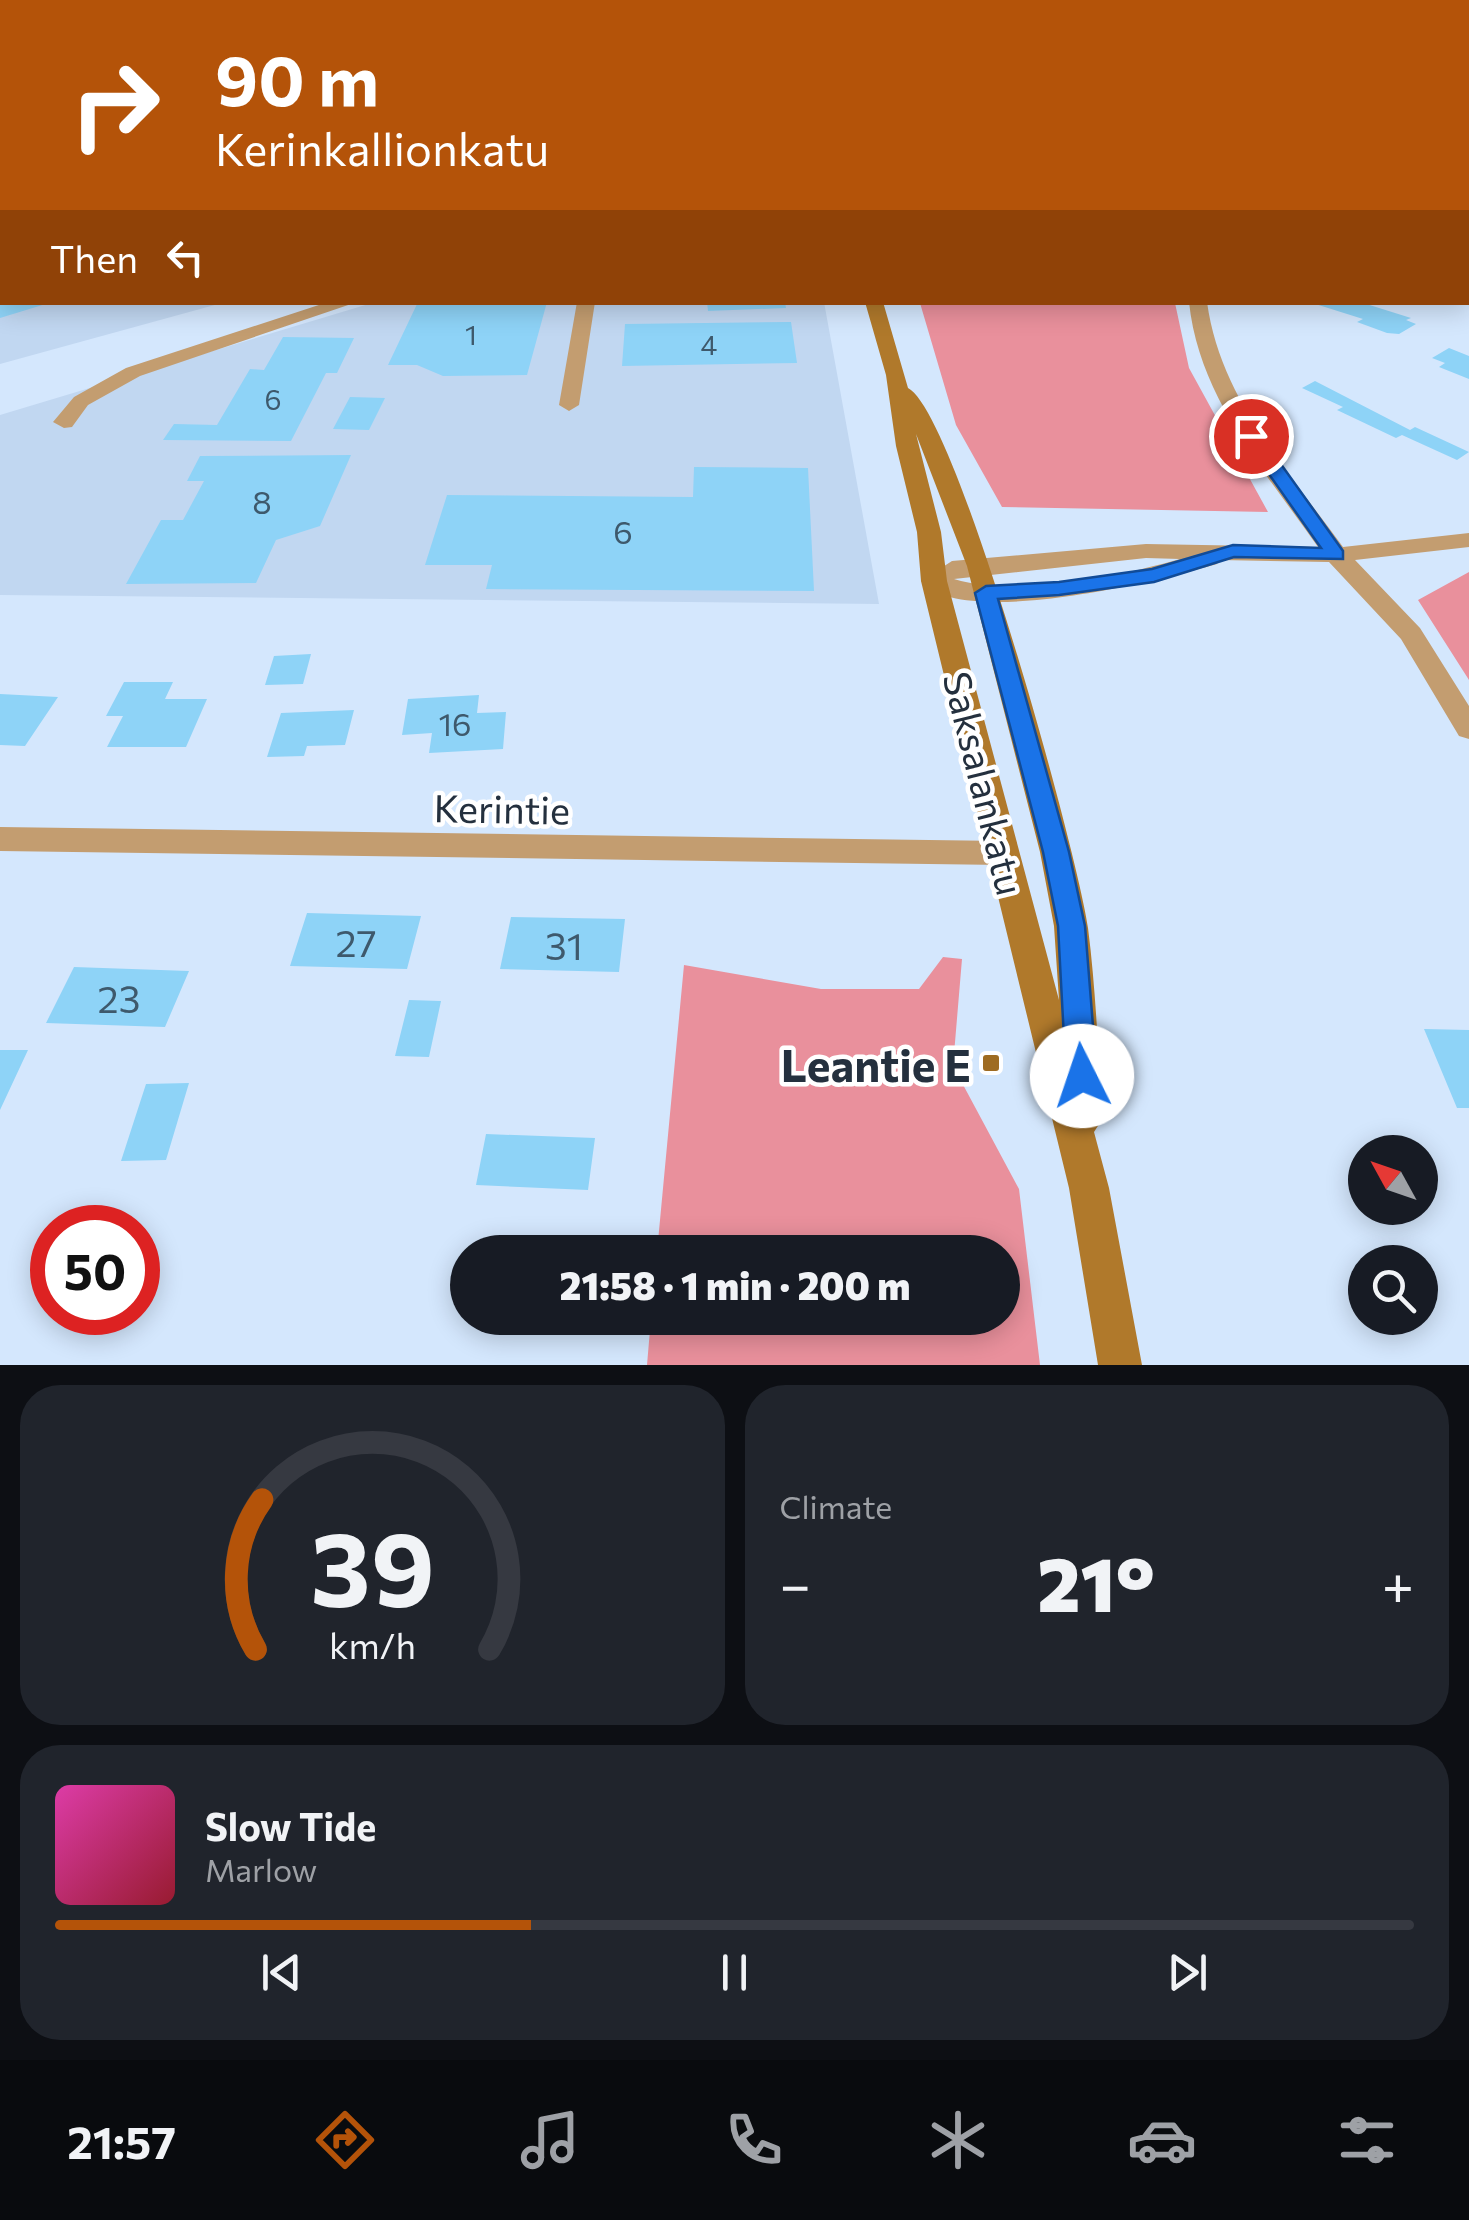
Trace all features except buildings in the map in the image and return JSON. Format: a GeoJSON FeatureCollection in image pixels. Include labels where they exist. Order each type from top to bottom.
{"type":"FeatureCollection","features":[{"type":"Feature","properties":{"kind":"main road","name":"Saksalankatu"},"geometry":{"type":"LineString","coordinates":[[875,305],[896,375],[906,446],[928,532],[934,581],[1089,1188],[1120,1365]]}},
{"type":"Feature","properties":{"kind":"main road","name":"Saksalankatu"},"geometry":{"type":"LineString","coordinates":[[896,375],[931,442],[982,579],[1056,852],[1072,926],[1089,1188]]}},
{"type":"Feature","properties":{"kind":"street"},"geometry":{"type":"LineString","coordinates":[[64,422],[81,400],[134,372],[339,305]]}},
{"type":"Feature","properties":{"kind":"street"},"geometry":{"type":"LineString","coordinates":[[569,405],[586,305]]}},
{"type":"Feature","properties":{"kind":"street"},"geometry":{"type":"LineString","coordinates":[[1198,305],[1202,336],[1230,406],[1336,555],[1411,634],[1469,729]]}},
{"type":"Feature","properties":{"kind":"street"},"geometry":{"type":"LineString","coordinates":[[934,581],[959,592],[982,579],[1059,589],[1154,576],[1233,551],[1336,555],[1469,540]]}},
{"type":"Feature","properties":{"kind":"street","name":"Kerintie"},"geometry":{"type":"LineString","coordinates":[[0,840],[1003,853]]}},
{"type":"Feature","properties":{"kind":"shaded area"},"geometry":{"type":"Polygon","coordinates":[[[0,305],[215,305],[0,364],[0,305]]]}},
{"type":"Feature","properties":{"kind":"shaded area"},"geometry":{"type":"Polygon","coordinates":[[[365,305],[825,305],[879,604],[0,595],[0,415],[365,305]]]}},
{"type":"Feature","properties":{"kind":"shaded area"},"geometry":{"type":"Polygon","coordinates":[[[921,305],[1175,305],[1189,368],[1268,512],[1002,507],[956,425],[921,305]]]}},
{"type":"Feature","properties":{"kind":"shaded area"},"geometry":{"type":"Polygon","coordinates":[[[1469,572],[1469,680],[1418,600],[1469,572]]]}},
{"type":"Feature","properties":{"kind":"shaded area"},"geometry":{"type":"Polygon","coordinates":[[[943,957],[962,959],[953,1066],[1019,1189],[1040,1365],[647,1365],[650,1335],[1020,1335],[1020,1235],[659,1235],[684,965],[821,989],[919,989],[943,957]]]}},
{"type":"Feature","properties":{"kind":"place","name":"Leantie E"},"geometry":{"type":"Point","coordinates":[991,1063]}},
{"type":"Feature","properties":{"kind":"route"},"geometry":{"type":"LineString","coordinates":[[1082,1076],[1072,926],[1056,852],[986,593],[1059,589],[1154,576],[1233,551],[1336,555],[1251,436]]}}]}
